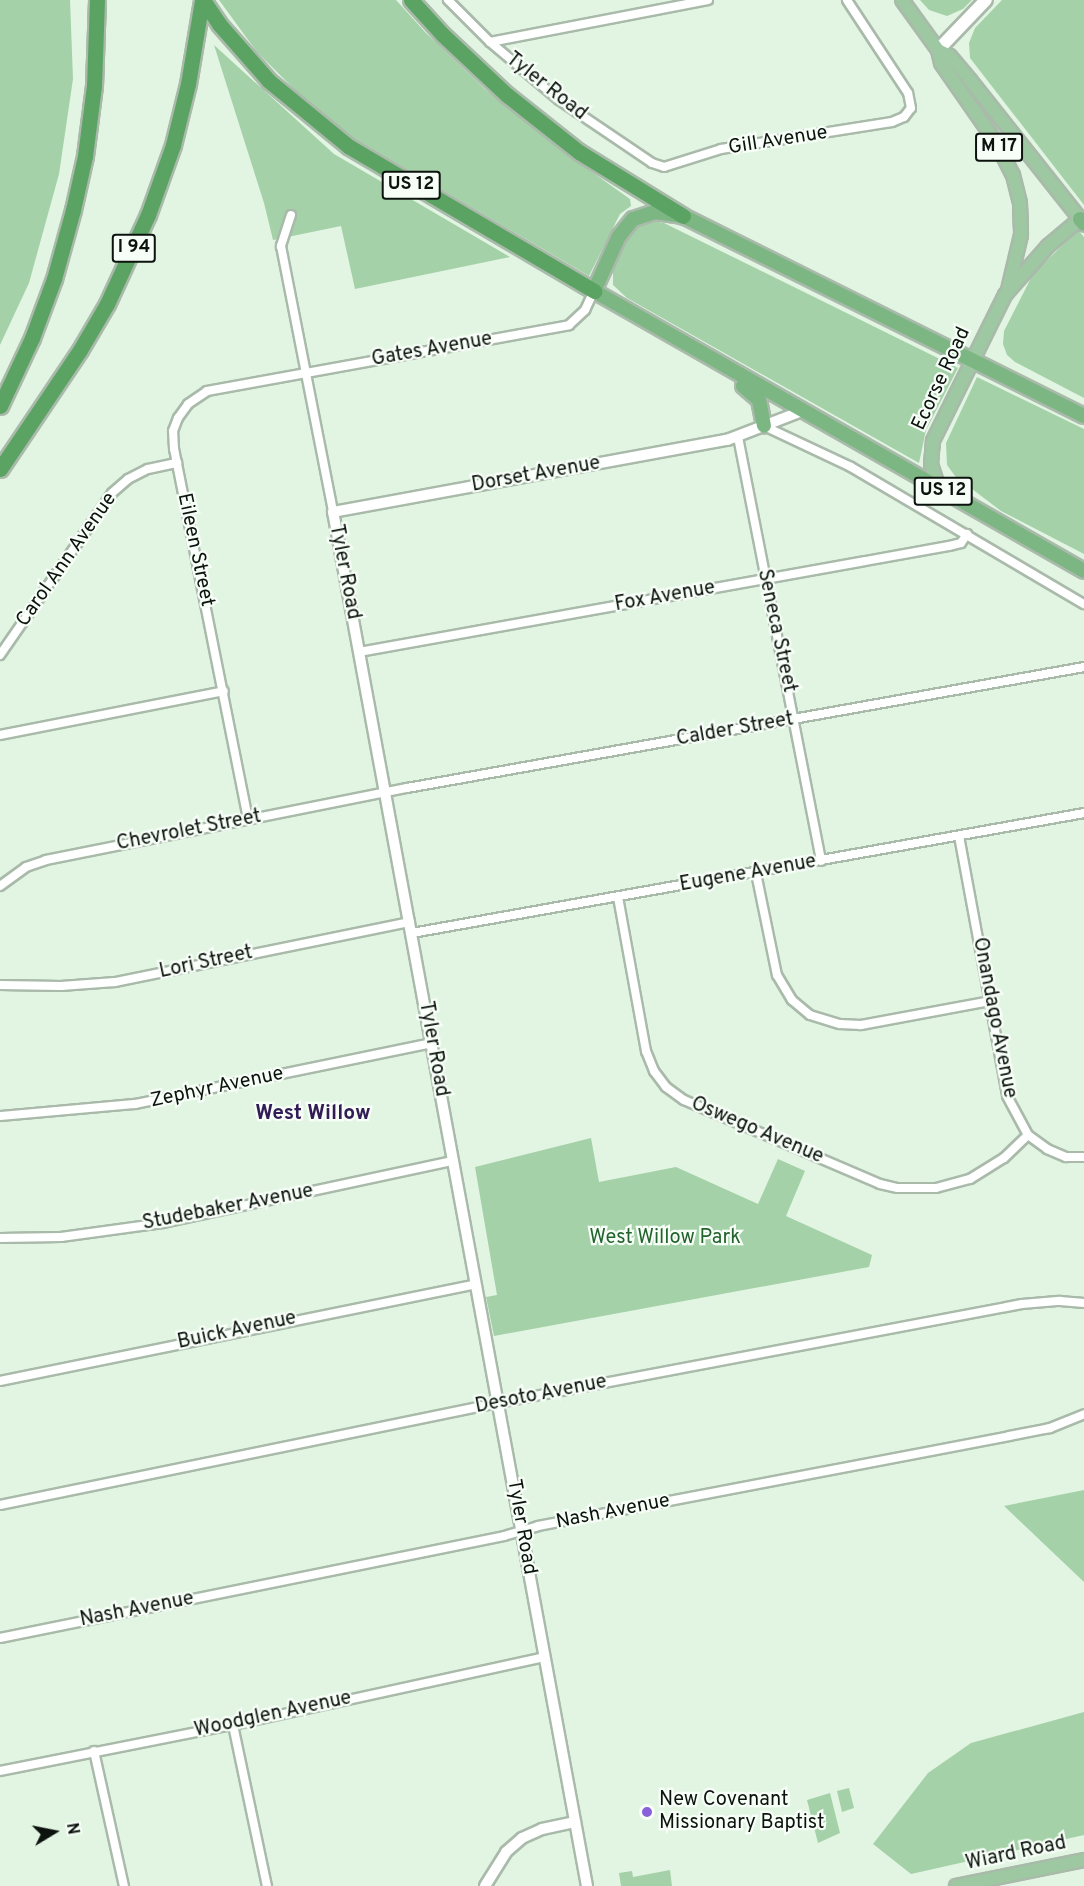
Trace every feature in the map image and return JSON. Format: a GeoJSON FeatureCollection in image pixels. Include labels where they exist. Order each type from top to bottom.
{"type":"FeatureCollection","features":[{"type":"Feature","properties":{"kind":"highway"},"geometry":{"type":"LineString","coordinates":[[0,406],[32,338],[51,289],[73,210],[85,156],[94,86],[97,0]]}},
{"type":"Feature","properties":{"kind":"highway","name":"US 12"},"geometry":{"type":"LineString","coordinates":[[203,0],[244,55],[308,115],[348,146],[594,291],[1084,571]]}},
{"type":"Feature","properties":{"kind":"highway","name":"I 94"},"geometry":{"type":"LineString","coordinates":[[0,469],[80,350],[107,304],[148,215],[173,145],[188,84],[203,0]]}},
{"type":"Feature","properties":{"kind":"highway"},"geometry":{"type":"LineString","coordinates":[[411,0],[443,35],[507,95],[579,152],[683,216],[1084,416]]}},
{"type":"Feature","properties":{"kind":"highway"},"geometry":{"type":"LineString","coordinates":[[594,291],[618,236],[633,219],[655,212],[683,216]]}},
{"type":"Feature","properties":{"kind":"highway"},"geometry":{"type":"LineString","coordinates":[[624,308],[632,319],[752,392],[762,406],[760,428]]}},
{"type":"Feature","properties":{"kind":"main road","name":"Ecorse Road"},"geometry":{"type":"LineString","coordinates":[[902,0],[938,50],[941,63],[1004,155],[1015,182],[1020,203],[1021,235],[1006,292],[933,441],[931,464],[939,488]]}},
{"type":"Feature","properties":{"kind":"main road"},"geometry":{"type":"LineString","coordinates":[[938,50],[986,0]]}},
{"type":"Feature","properties":{"kind":"main road","name":"Ecorse Road"},"geometry":{"type":"LineString","coordinates":[[938,50],[950,56],[1082,222],[1048,246],[1013,288],[1006,292]]}},
{"type":"Feature","properties":{"kind":"main road","name":"Wiard Road"},"geometry":{"type":"LineString","coordinates":[[956,1886],[1084,1860]]}},
{"type":"Feature","properties":{"kind":"street","name":"Tyler Road"},"geometry":{"type":"LineString","coordinates":[[448,0],[490,42],[559,100],[652,163]]}},
{"type":"Feature","properties":{"kind":"street"},"geometry":{"type":"LineString","coordinates":[[490,42],[708,0]]}},
{"type":"Feature","properties":{"kind":"street","name":"Gill Avenue"},"geometry":{"type":"LineString","coordinates":[[652,163],[664,166],[721,149],[892,122],[904,117],[910,108],[908,93],[847,0]]}},
{"type":"Feature","properties":{"kind":"street","name":"Tyler Road"},"geometry":{"type":"LineString","coordinates":[[291,215],[280,243],[386,792],[587,1886]]}},
{"type":"Feature","properties":{"kind":"street","name":"Gates Avenue"},"geometry":{"type":"LineString","coordinates":[[305,373],[558,327],[578,319],[594,291]]}},
{"type":"Feature","properties":{"kind":"street","name":"Eileen Street"},"geometry":{"type":"LineString","coordinates":[[248,819],[177,463],[174,431],[178,418],[188,404],[207,391],[305,373]]}},
{"type":"Feature","properties":{"kind":"street"},"geometry":{"type":"LineString","coordinates":[[760,428],[802,411]]}},
{"type":"Feature","properties":{"kind":"street"},"geometry":{"type":"LineString","coordinates":[[760,428],[851,467],[1084,604]]}},
{"type":"Feature","properties":{"kind":"street","name":"Dorset Avenue"},"geometry":{"type":"LineString","coordinates":[[333,512],[738,437],[760,428]]}},
{"type":"Feature","properties":{"kind":"street","name":"Seneca Street"},"geometry":{"type":"LineString","coordinates":[[738,437],[795,719],[820,861]]}},
{"type":"Feature","properties":{"kind":"street","name":"Carol Ann Avenue"},"geometry":{"type":"LineString","coordinates":[[0,656],[112,493],[128,479],[148,469],[177,463]]}},
{"type":"Feature","properties":{"kind":"street","name":"Fox Avenue"},"geometry":{"type":"LineString","coordinates":[[359,652],[957,544],[967,534]]}},
{"type":"Feature","properties":{"kind":"street","name":"Calder Street"},"geometry":{"type":"LineString","coordinates":[[386,792],[1084,667]]}},
{"type":"Feature","properties":{"kind":"street"},"geometry":{"type":"LineString","coordinates":[[0,735],[224,692]]}},
{"type":"Feature","properties":{"kind":"street","name":"Chevrolet Street"},"geometry":{"type":"LineString","coordinates":[[0,886],[26,867],[46,860],[386,792]]}},
{"type":"Feature","properties":{"kind":"street","name":"Eugene Avenue"},"geometry":{"type":"LineString","coordinates":[[411,928],[618,897],[1084,813]]}},
{"type":"Feature","properties":{"kind":"street","name":"Onandago Avenue"},"geometry":{"type":"LineString","coordinates":[[959,836],[1007,1096],[1028,1135],[1047,1149],[1066,1157],[1084,1157]]}},
{"type":"Feature","properties":{"kind":"street"},"geometry":{"type":"LineString","coordinates":[[756,873],[777,975],[792,1000],[810,1015],[840,1024],[861,1025],[990,1001]]}},
{"type":"Feature","properties":{"kind":"street","name":"Oswego Avenue"},"geometry":{"type":"LineString","coordinates":[[618,897],[646,1051],[654,1071],[666,1087],[684,1100],[880,1184],[898,1188],[936,1188],[970,1179],[1004,1158],[1028,1135]]}},
{"type":"Feature","properties":{"kind":"street","name":"Lori Street"},"geometry":{"type":"LineString","coordinates":[[0,985],[62,986],[115,982],[411,928]]}},
{"type":"Feature","properties":{"kind":"street","name":"Zephyr Avenue"},"geometry":{"type":"LineString","coordinates":[[0,1116],[135,1104],[432,1043]]}},
{"type":"Feature","properties":{"kind":"street","name":"Studebaker Avenue"},"geometry":{"type":"LineString","coordinates":[[0,1238],[61,1237],[163,1223],[453,1161]]}},
{"type":"Feature","properties":{"kind":"street","name":"Buick Avenue"},"geometry":{"type":"LineString","coordinates":[[0,1381],[475,1284]]}},
{"type":"Feature","properties":{"kind":"street","name":"Desoto Avenue"},"geometry":{"type":"LineString","coordinates":[[0,1505],[498,1403],[1022,1304],[1059,1301],[1084,1302]]}},
{"type":"Feature","properties":{"kind":"street","name":"Nash Avenue"},"geometry":{"type":"LineString","coordinates":[[0,1638],[522,1531],[1050,1428],[1084,1414]]}},
{"type":"Feature","properties":{"kind":"street","name":"Woodglen Avenue"},"geometry":{"type":"LineString","coordinates":[[0,1771],[233,1725],[544,1657]]}},
{"type":"Feature","properties":{"kind":"street"},"geometry":{"type":"LineString","coordinates":[[233,1725],[267,1886]]}},
{"type":"Feature","properties":{"kind":"street"},"geometry":{"type":"LineString","coordinates":[[94,1751],[124,1886]]}},
{"type":"Feature","properties":{"kind":"street"},"geometry":{"type":"LineString","coordinates":[[485,1886],[506,1852],[522,1838],[542,1829],[575,1822]]}},
{"type":"Feature","properties":{"kind":"green space"},"geometry":{"type":"Polygon","coordinates":[[[0,0],[70,0],[73,79],[59,174],[29,283],[0,345],[0,0]]]}},
{"type":"Feature","properties":{"kind":"green space"},"geometry":{"type":"Polygon","coordinates":[[[219,0],[396,0],[426,33],[486,90],[568,155],[630,199],[631,206],[620,214],[589,276],[352,137],[302,97],[257,52],[219,0]]]}},
{"type":"Feature","properties":{"kind":"green space"},"geometry":{"type":"Polygon","coordinates":[[[920,0],[972,0],[963,9],[947,16],[929,10],[920,0]]]}},
{"type":"Feature","properties":{"kind":"green space"},"geometry":{"type":"Polygon","coordinates":[[[1002,0],[1084,0],[1084,205],[970,58],[969,43],[975,28],[1002,0]]]}},
{"type":"Feature","properties":{"kind":"green space"},"geometry":{"type":"Polygon","coordinates":[[[214,45],[334,154],[510,257],[355,289],[341,226],[273,240],[264,203],[214,45]]]}},
{"type":"Feature","properties":{"kind":"green space"},"geometry":{"type":"Polygon","coordinates":[[[648,220],[664,223],[958,368],[926,430],[919,463],[627,298],[613,285],[613,267],[630,231],[636,224],[648,220]]]}},
{"type":"Feature","properties":{"kind":"green space"},"geometry":{"type":"Polygon","coordinates":[[[1078,230],[1084,237],[1084,398],[1015,362],[1007,355],[1003,344],[1004,331],[1033,274],[1078,230]]]}},
{"type":"Feature","properties":{"kind":"green space"},"geometry":{"type":"Polygon","coordinates":[[[977,377],[1084,429],[1084,554],[1001,511],[955,476],[947,465],[946,443],[977,377]]]}},
{"type":"Feature","properties":{"kind":"green space","name":"West Willow Park"},"geometry":{"type":"Polygon","coordinates":[[[591,1138],[599,1182],[676,1167],[758,1204],[778,1159],[805,1171],[786,1216],[872,1255],[869,1267],[494,1336],[486,1297],[497,1295],[475,1167],[591,1138]]]}},
{"type":"Feature","properties":{"kind":"green space"},"geometry":{"type":"Polygon","coordinates":[[[1084,1490],[1084,1582],[1004,1506],[1084,1490]]]}},
{"type":"Feature","properties":{"kind":"green space"},"geometry":{"type":"Polygon","coordinates":[[[1084,1712],[1084,1835],[911,1874],[873,1844],[928,1773],[971,1743],[1084,1712]]]}},
{"type":"Feature","properties":{"kind":"green space"},"geometry":{"type":"Polygon","coordinates":[[[849,1788],[854,1808],[842,1812],[837,1791],[849,1788]]]}},
{"type":"Feature","properties":{"kind":"green space"},"geometry":{"type":"Polygon","coordinates":[[[830,1793],[840,1833],[818,1843],[807,1800],[830,1793]]]}},
{"type":"Feature","properties":{"kind":"green space"},"geometry":{"type":"Polygon","coordinates":[[[670,1870],[672,1886],[621,1886],[619,1873],[632,1871],[633,1877],[670,1870]]]}},
{"type":"Feature","properties":{"kind":"place","name":"New Covenant Missionary Baptist"},"geometry":{"type":"Point","coordinates":[647,1812]}},
{"type":"Feature","properties":{"kind":"district","name":"West Willow"},"geometry":{"type":"Point","coordinates":[313,1114]}}]}
